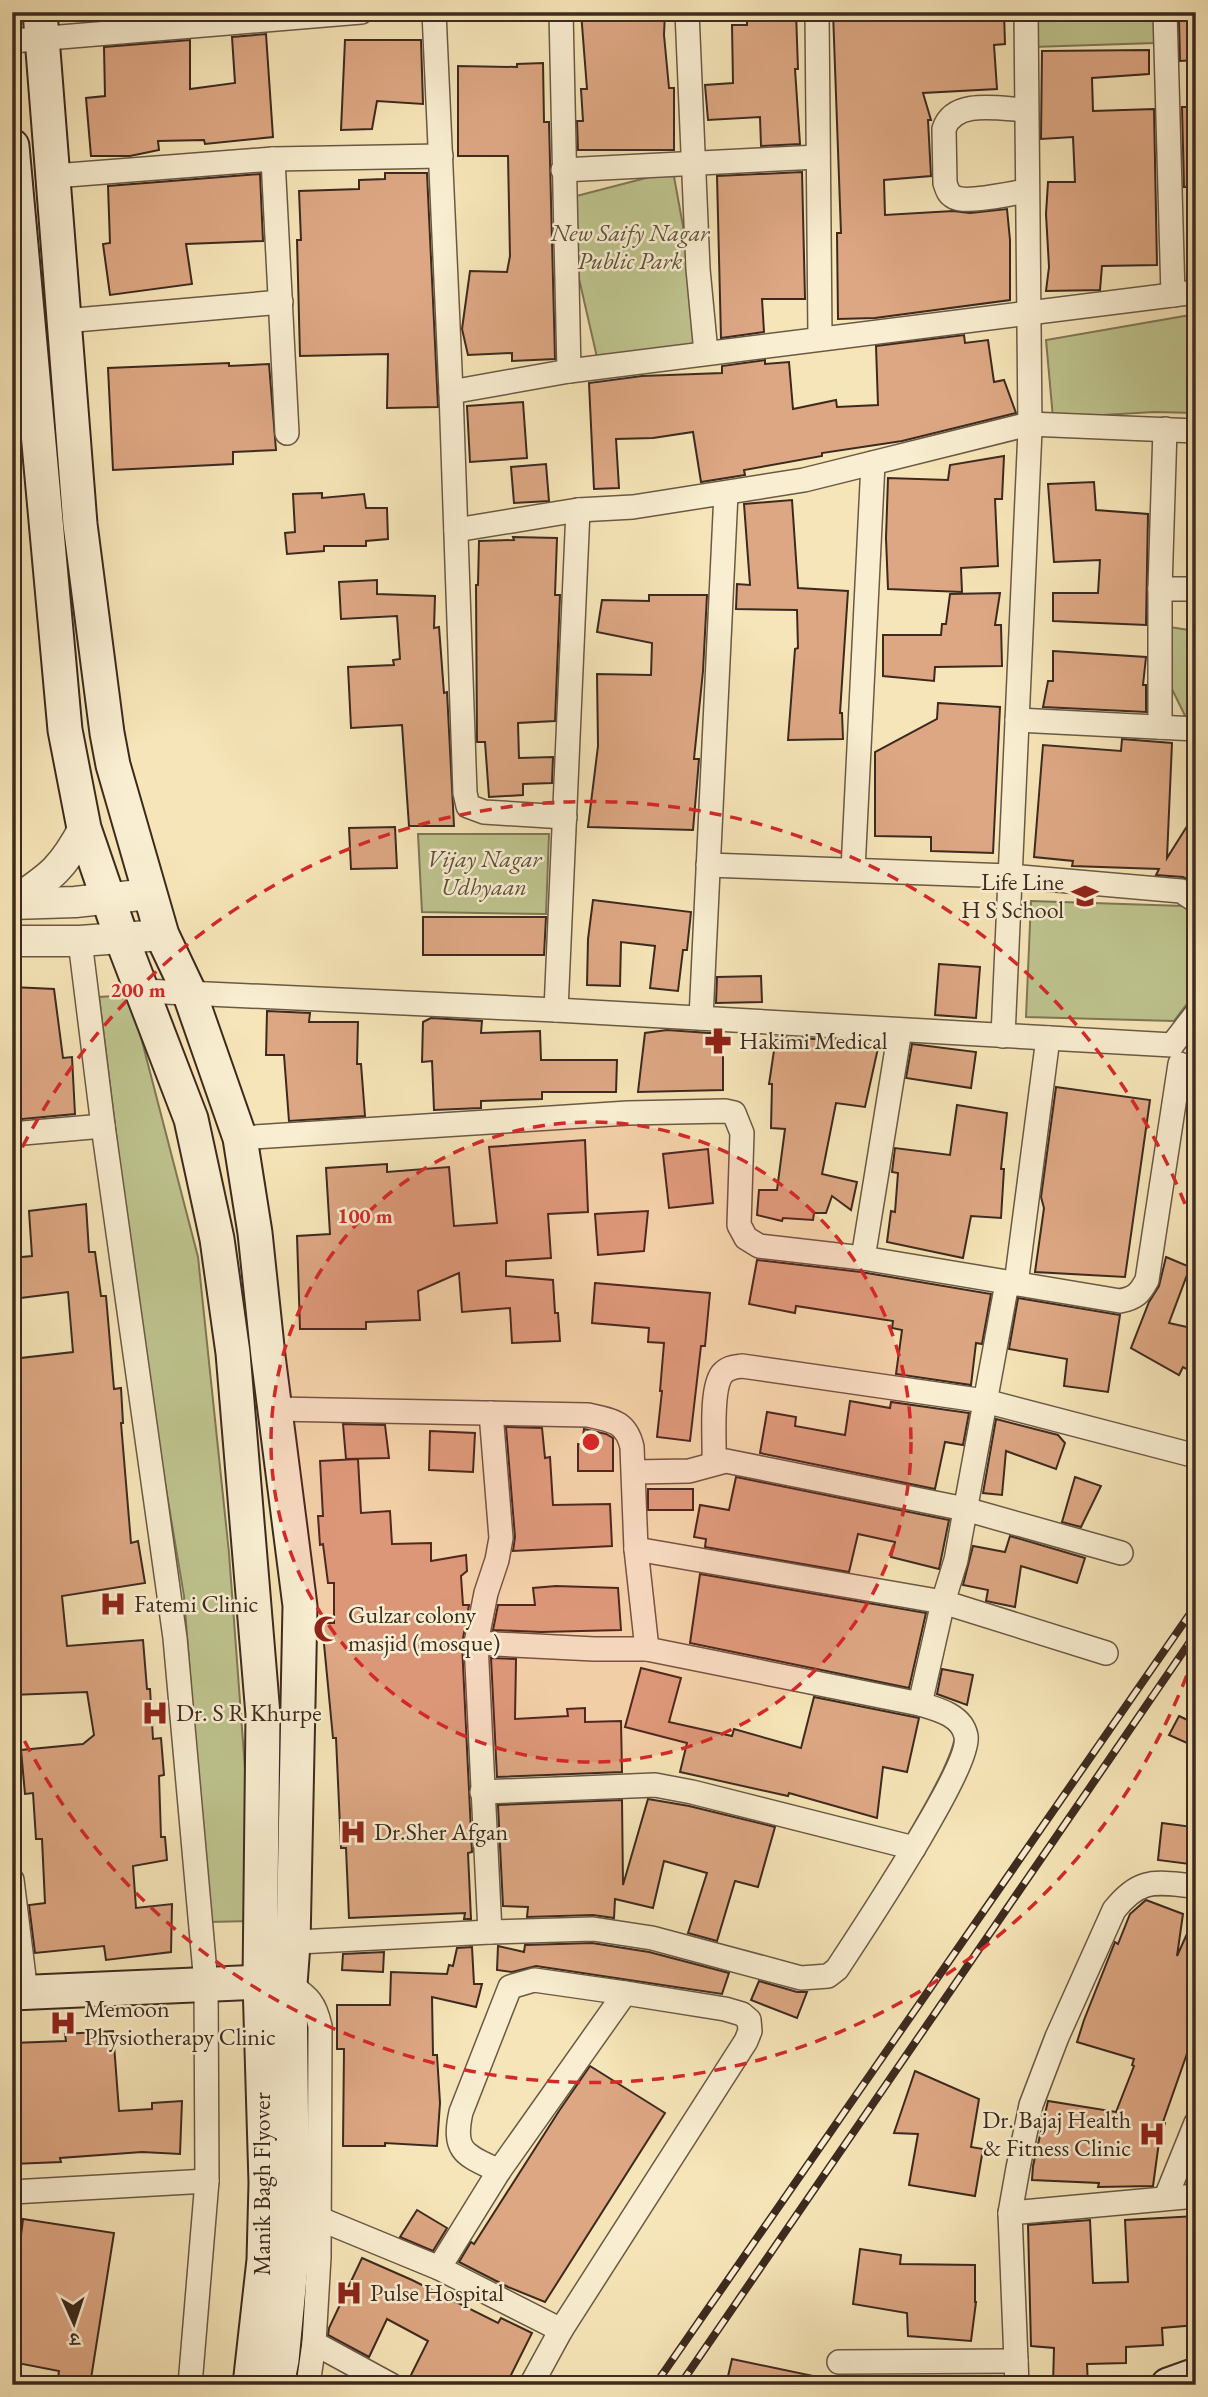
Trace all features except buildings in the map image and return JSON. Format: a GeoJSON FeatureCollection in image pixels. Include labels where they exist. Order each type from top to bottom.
{"type":"FeatureCollection","features":[{"type":"Feature","properties":{"kind":"main road"},"geometry":{"type":"LineString","coordinates":[[32,31],[54,176],[80,524],[107,733],[113,765],[162,935],[189,992],[240,1138],[255,1233],[300,1606],[293,1944],[275,1983]]}},
{"type":"Feature","properties":{"kind":"main road"},"geometry":{"type":"LineString","coordinates":[[12,146],[65,730],[84,828],[122,939],[191,1119],[217,1239],[233,1353],[263,1715],[260,1943],[275,1983]]}},
{"type":"Feature","properties":{"kind":"main road"},"geometry":{"type":"LineString","coordinates":[[19,1993],[275,1983]]}},
{"type":"Feature","properties":{"kind":"main road","name":"Manik Bagh Flyover"},"geometry":{"type":"LineString","coordinates":[[275,1983],[277,2064],[293,2246],[282,2360],[276,2385]]}},
{"type":"Feature","properties":{"kind":"main road","name":"Manik Bagh Flyover"},"geometry":{"type":"LineString","coordinates":[[250,2385],[264,2260],[266,2183],[277,2064]]}},
{"type":"Feature","properties":{"kind":"main road"},"geometry":{"type":"LineString","coordinates":[[1168,2385],[1196,2375]]}},
{"type":"Feature","properties":{"kind":"street"},"geometry":{"type":"LineString","coordinates":[[32,31],[361,12]]}},
{"type":"Feature","properties":{"kind":"street"},"geometry":{"type":"LineString","coordinates":[[434,12],[465,793],[468,806],[484,812],[565,817]]}},
{"type":"Feature","properties":{"kind":"street"},"geometry":{"type":"LineString","coordinates":[[561,12],[569,371]]}},
{"type":"Feature","properties":{"kind":"street"},"geometry":{"type":"LineString","coordinates":[[687,12],[698,269],[706,353]]}},
{"type":"Feature","properties":{"kind":"street"},"geometry":{"type":"LineString","coordinates":[[817,12],[820,338]]}},
{"type":"Feature","properties":{"kind":"street"},"geometry":{"type":"LineString","coordinates":[[1003,1036],[1029,424],[1026,12]]}},
{"type":"Feature","properties":{"kind":"street"},"geometry":{"type":"LineString","coordinates":[[451,392],[569,371],[1184,293],[1165,12]]}},
{"type":"Feature","properties":{"kind":"street"},"geometry":{"type":"LineString","coordinates":[[1026,110],[964,110],[947,121],[944,142],[945,183],[953,197],[969,199],[1027,191]]}},
{"type":"Feature","properties":{"kind":"street"},"geometry":{"type":"LineString","coordinates":[[54,176],[273,159],[441,156]]}},
{"type":"Feature","properties":{"kind":"street"},"geometry":{"type":"LineString","coordinates":[[563,170],[818,157]]}},
{"type":"Feature","properties":{"kind":"street"},"geometry":{"type":"LineString","coordinates":[[273,159],[287,433]]}},
{"type":"Feature","properties":{"kind":"street"},"geometry":{"type":"LineString","coordinates":[[64,321],[281,302]]}},
{"type":"Feature","properties":{"kind":"street"},"geometry":{"type":"LineString","coordinates":[[456,530],[578,510],[633,507],[804,480],[1029,424],[1196,431]]}},
{"type":"Feature","properties":{"kind":"street"},"geometry":{"type":"LineString","coordinates":[[1160,727],[1164,429]]}},
{"type":"Feature","properties":{"kind":"street"},"geometry":{"type":"LineString","coordinates":[[853,870],[873,463]]}},
{"type":"Feature","properties":{"kind":"street"},"geometry":{"type":"LineString","coordinates":[[701,1018],[726,493]]}},
{"type":"Feature","properties":{"kind":"street"},"geometry":{"type":"LineString","coordinates":[[556,1010],[578,510]]}},
{"type":"Feature","properties":{"kind":"street"},"geometry":{"type":"LineString","coordinates":[[1160,589],[1196,589]]}},
{"type":"Feature","properties":{"kind":"street"},"geometry":{"type":"LineString","coordinates":[[1017,720],[1196,729]]}},
{"type":"Feature","properties":{"kind":"street"},"geometry":{"type":"LineString","coordinates":[[12,904],[59,868],[84,828]]}},
{"type":"Feature","properties":{"kind":"street"},"geometry":{"type":"LineString","coordinates":[[709,865],[1010,876],[1181,891],[1196,901]]}},
{"type":"Feature","properties":{"kind":"street"},"geometry":{"type":"LineString","coordinates":[[12,904],[150,894]]}},
{"type":"Feature","properties":{"kind":"street"},"geometry":{"type":"LineString","coordinates":[[12,941],[80,941],[162,935]]}},
{"type":"Feature","properties":{"kind":"street"},"geometry":{"type":"LineString","coordinates":[[80,941],[103,1126],[175,1638],[206,1984],[207,2180],[190,2385]]}},
{"type":"Feature","properties":{"kind":"street"},"geometry":{"type":"LineString","coordinates":[[143,991],[556,1010],[1048,1038],[1176,1054],[1196,1083]]}},
{"type":"Feature","properties":{"kind":"street"},"geometry":{"type":"LineString","coordinates":[[240,1138],[628,1113],[725,1111],[734,1113],[742,1133],[738,1225],[746,1238],[759,1246],[863,1258],[1120,1301],[1133,1299],[1141,1292],[1147,1280],[1176,1054],[1196,1014]]}},
{"type":"Feature","properties":{"kind":"street"},"geometry":{"type":"LineString","coordinates":[[863,1258],[900,1030]]}},
{"type":"Feature","properties":{"kind":"street"},"geometry":{"type":"LineString","coordinates":[[920,1704],[943,1602],[956,1560],[985,1401],[1012,1284],[1048,1038]]}},
{"type":"Feature","properties":{"kind":"street"},"geometry":{"type":"LineString","coordinates":[[12,1134],[103,1126]]}},
{"type":"Feature","properties":{"kind":"street"},"geometry":{"type":"LineString","coordinates":[[714,1462],[715,1398],[718,1382],[723,1372],[742,1366],[985,1401],[1196,1456]]}},
{"type":"Feature","properties":{"kind":"street"},"geometry":{"type":"LineString","coordinates":[[275,1409],[587,1415],[620,1424],[629,1435],[634,1472],[636,1549],[647,1649]]}},
{"type":"Feature","properties":{"kind":"street"},"geometry":{"type":"LineString","coordinates":[[490,1932],[476,1643],[501,1538],[491,1413]]}},
{"type":"Feature","properties":{"kind":"street"},"geometry":{"type":"LineString","coordinates":[[634,1472],[689,1471],[714,1462],[726,1461],[965,1509],[1121,1553]]}},
{"type":"Feature","properties":{"kind":"street"},"geometry":{"type":"LineString","coordinates":[[636,1549],[943,1602],[1106,1653]]}},
{"type":"Feature","properties":{"kind":"street"},"geometry":{"type":"LineString","coordinates":[[260,1943],[293,1944],[490,1932],[593,1929],[625,1932],[671,1942],[801,1978],[828,1976],[837,1969],[914,1848],[964,1756],[966,1736],[958,1723],[947,1712],[920,1704],[647,1649],[594,1650],[476,1643]]}},
{"type":"Feature","properties":{"kind":"street"},"geometry":{"type":"LineString","coordinates":[[482,1792],[655,1785],[914,1848]]}},
{"type":"Feature","properties":{"kind":"street"},"geometry":{"type":"LineString","coordinates":[[12,1880],[19,1993]]}},
{"type":"Feature","properties":{"kind":"street"},"geometry":{"type":"LineString","coordinates":[[1017,2385],[1010,2213],[1031,2105],[1057,2037],[1114,1910],[1127,1893],[1141,1885],[1196,1886]]}},
{"type":"Feature","properties":{"kind":"street"},"geometry":{"type":"LineString","coordinates":[[499,2171],[467,2156],[458,2142],[457,2134],[460,2112],[510,1987],[534,1980],[725,2009],[742,2014],[749,2020],[750,2031],[746,2041],[561,2330],[531,2385]]}},
{"type":"Feature","properties":{"kind":"street"},"geometry":{"type":"LineString","coordinates":[[275,1983],[310,1998],[320,2026],[320,2219],[314,2343],[308,2385]]}},
{"type":"Feature","properties":{"kind":"street"},"geometry":{"type":"LineString","coordinates":[[439,2268],[499,2171],[625,1993]]}},
{"type":"Feature","properties":{"kind":"street"},"geometry":{"type":"LineString","coordinates":[[1166,2197],[1196,2123]]}},
{"type":"Feature","properties":{"kind":"street"},"geometry":{"type":"LineString","coordinates":[[12,2192],[207,2180]]}},
{"type":"Feature","properties":{"kind":"street"},"geometry":{"type":"LineString","coordinates":[[1010,2213],[1196,2196]]}},
{"type":"Feature","properties":{"kind":"street"},"geometry":{"type":"LineString","coordinates":[[320,2219],[439,2268],[561,2330]]}},
{"type":"Feature","properties":{"kind":"street"},"geometry":{"type":"LineString","coordinates":[[314,2343],[391,2385]]}},
{"type":"Feature","properties":{"kind":"street"},"geometry":{"type":"LineString","coordinates":[[839,2362],[1016,2361]]}},
{"type":"Feature","properties":{"kind":"green space"},"geometry":{"type":"Polygon","coordinates":[[[1031,12],[1155,12],[1155,43],[1033,47],[1031,12]]]}},
{"type":"Feature","properties":{"kind":"green space","name":"New Saify Nagar Public Park"},"geometry":{"type":"Polygon","coordinates":[[[673,171],[704,342],[599,366],[561,200],[673,171]]]}},
{"type":"Feature","properties":{"kind":"green space"},"geometry":{"type":"Polygon","coordinates":[[[1196,314],[1196,413],[1154,412],[1053,418],[1046,340],[1196,314]]]}},
{"type":"Feature","properties":{"kind":"green space"},"geometry":{"type":"Polygon","coordinates":[[[1163,626],[1196,631],[1196,727],[1191,728],[1170,685],[1163,626]]]}},
{"type":"Feature","properties":{"kind":"green space","name":"Vijay Nagar Udhyaan"},"geometry":{"type":"Polygon","coordinates":[[[418,834],[549,834],[546,914],[422,912],[418,834]]]}},
{"type":"Feature","properties":{"kind":"green space"},"geometry":{"type":"Polygon","coordinates":[[[1031,901],[1184,906],[1196,915],[1196,992],[1174,1021],[1026,1017],[1031,901]]]}},
{"type":"Feature","properties":{"kind":"green space"},"geometry":{"type":"Polygon","coordinates":[[[130,995],[198,1257],[229,1553],[245,1769],[252,1921],[209,1922],[184,1596],[144,1358],[99,997],[130,995]]]}},
{"type":"Feature","properties":{"kind":"railway"},"geometry":{"type":"LineString","coordinates":[[655,2385],[1196,1605]]}},
{"type":"Feature","properties":{"kind":"railway"},"geometry":{"type":"LineString","coordinates":[[680,2385],[1196,1633]]}},
{"type":"Feature","properties":{"kind":"place","name":"Life Line H S School"},"geometry":{"type":"Point","coordinates":[1085,896]}},
{"type":"Feature","properties":{"kind":"place","name":"Hakimi Medical"},"geometry":{"type":"Point","coordinates":[718,1041]}},
{"type":"Feature","properties":{"kind":"place","name":"Fatemi Clinic"},"geometry":{"type":"Point","coordinates":[113,1604]}},
{"type":"Feature","properties":{"kind":"place","name":"Gulzar colony masjid (mosque)"},"geometry":{"type":"Point","coordinates":[327,1629]}},
{"type":"Feature","properties":{"kind":"place","name":"Dr. S R Khurpe"},"geometry":{"type":"Point","coordinates":[155,1713]}},
{"type":"Feature","properties":{"kind":"place","name":"Dr.Sher Afgan"},"geometry":{"type":"Point","coordinates":[353,1832]}},
{"type":"Feature","properties":{"kind":"place","name":"Memoon Physiotherapy Clinic"},"geometry":{"type":"Point","coordinates":[63,2023]}},
{"type":"Feature","properties":{"kind":"place","name":"Dr. Bajaj Health & Fitness Clinic"},"geometry":{"type":"Point","coordinates":[1152,2134]}},
{"type":"Feature","properties":{"kind":"place","name":"Pulse Hospital"},"geometry":{"type":"Point","coordinates":[349,2293]}}]}
